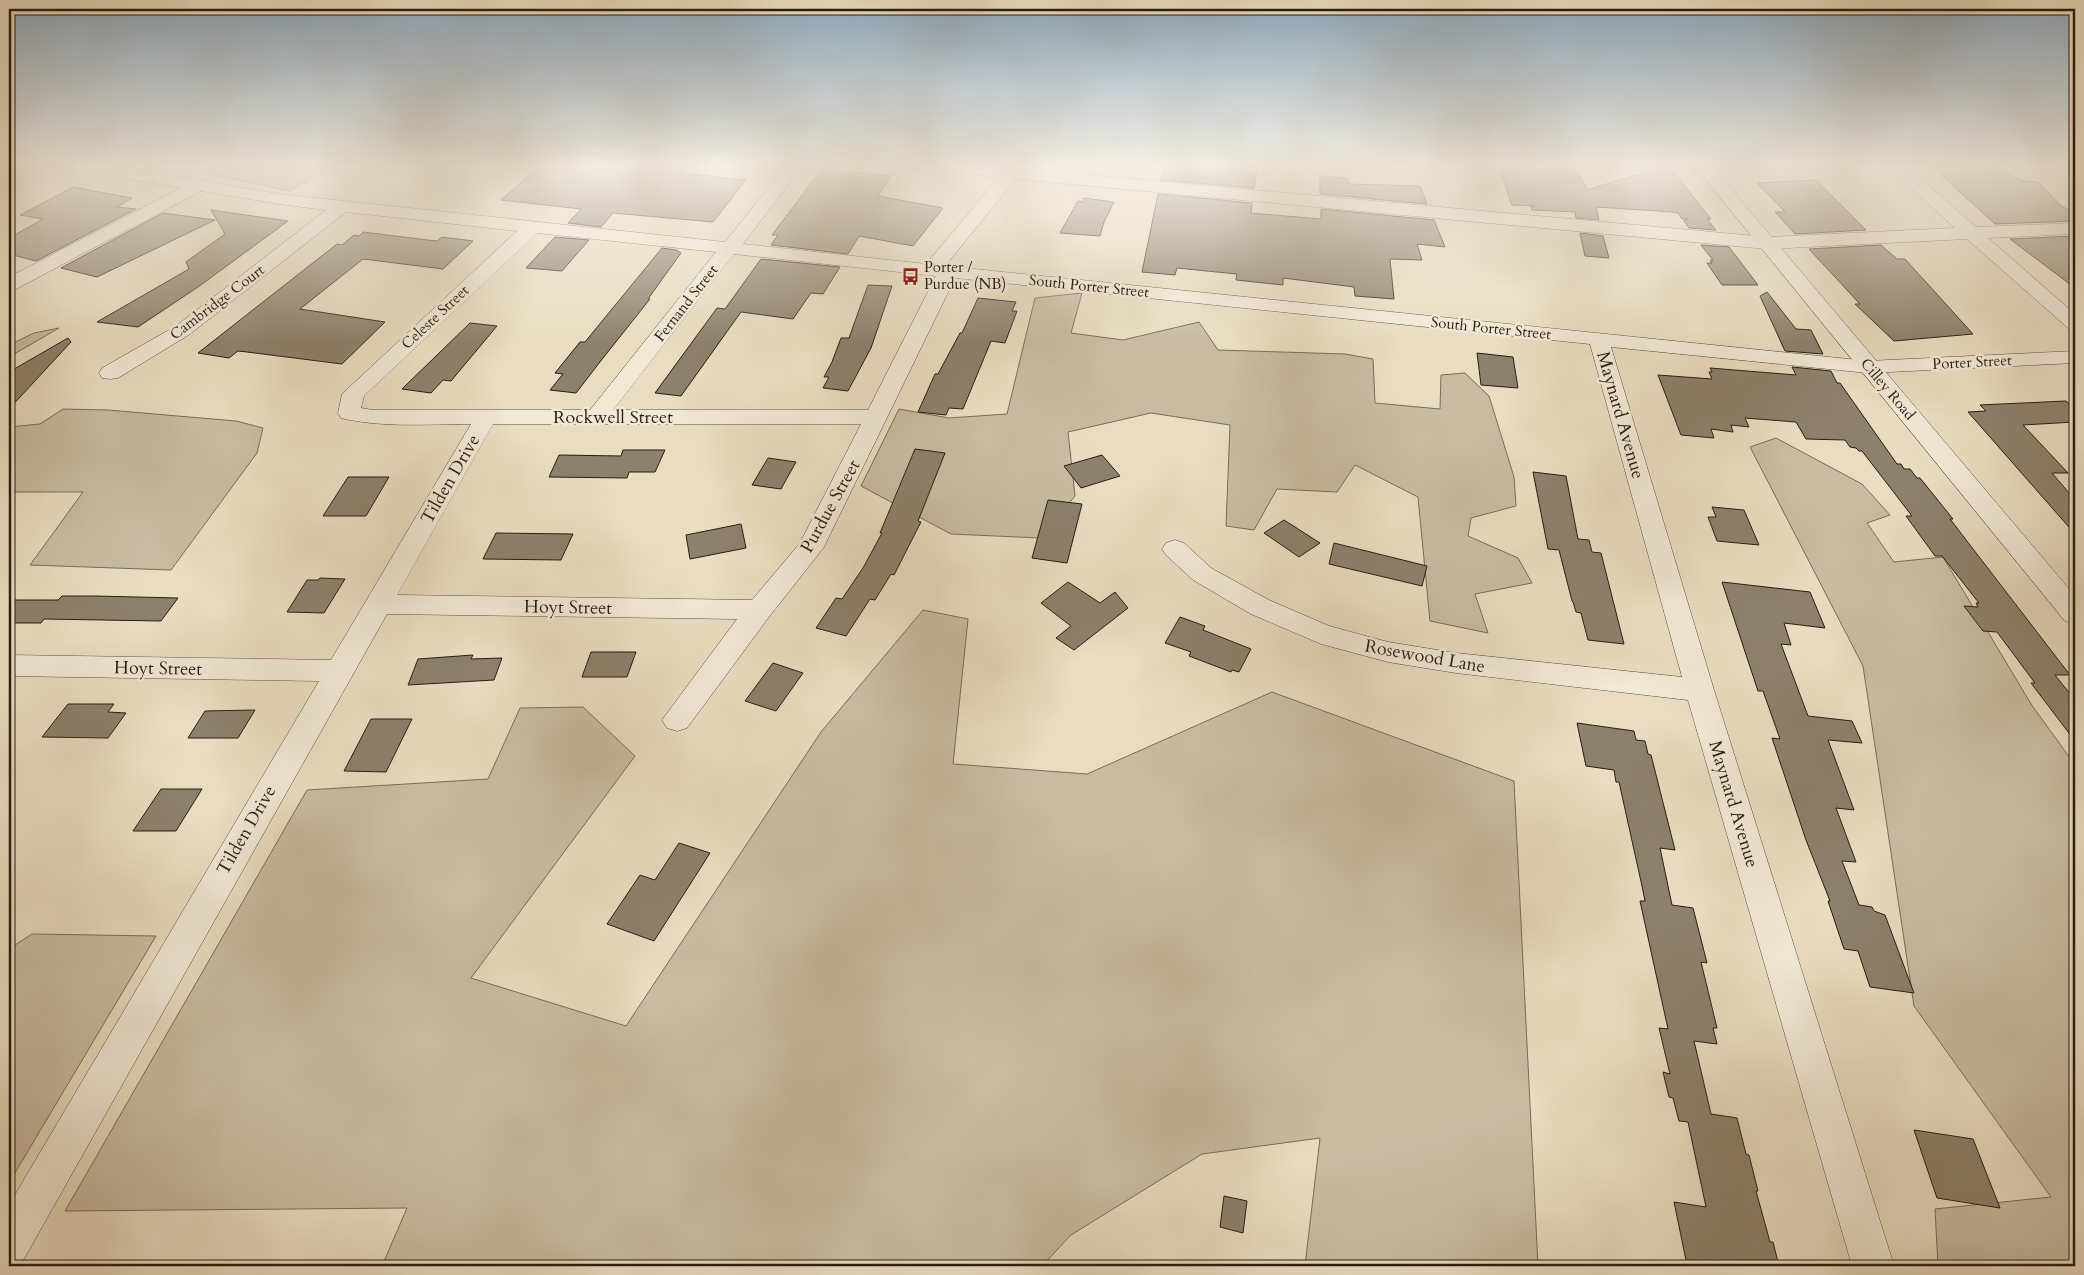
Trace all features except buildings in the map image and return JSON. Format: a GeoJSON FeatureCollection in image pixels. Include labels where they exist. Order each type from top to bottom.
{"type":"FeatureCollection","features":[{"type":"Feature","properties":{"kind":"street"},"geometry":{"type":"LineString","coordinates":[[9,285],[126,224]]}},
{"type":"Feature","properties":{"kind":"street","name":"Cambridge Court"},"geometry":{"type":"LineString","coordinates":[[110,373],[184,330],[320,224]]}},
{"type":"Feature","properties":{"kind":"street","name":"South Porter Street"},"geometry":{"type":"LineString","coordinates":[[500,224],[1599,340],[1868,366]]}},
{"type":"Feature","properties":{"kind":"street","name":"Fernand Street"},"geometry":{"type":"LineString","coordinates":[[596,417],[749,224]]}},
{"type":"Feature","properties":{"kind":"street","name":"Purdue Street"},"geometry":{"type":"LineString","coordinates":[[677,720],[759,610],[811,547],[877,417],[940,271],[975,224]]}},
{"type":"Feature","properties":{"kind":"street"},"geometry":{"type":"LineString","coordinates":[[1569,224],[1767,243],[2075,228]]}},
{"type":"Feature","properties":{"kind":"street","name":"Cilley Road"},"geometry":{"type":"LineString","coordinates":[[1751,224],[2075,614]]}},
{"type":"Feature","properties":{"kind":"street"},"geometry":{"type":"LineString","coordinates":[[1960,224],[2075,324]]}},
{"type":"Feature","properties":{"kind":"street","name":"Celeste Street"},"geometry":{"type":"LineString","coordinates":[[349,413],[353,394],[532,227]]}},
{"type":"Feature","properties":{"kind":"street","name":"Maynard Avenue"},"geometry":{"type":"LineString","coordinates":[[1599,340],[1700,690],[1873,1266]]}},
{"type":"Feature","properties":{"kind":"street","name":"Porter Street"},"geometry":{"type":"LineString","coordinates":[[1868,366],[2075,357]]}},
{"type":"Feature","properties":{"kind":"street","name":"Rockwell Street"},"geometry":{"type":"LineString","coordinates":[[349,413],[373,418],[877,417]]}},
{"type":"Feature","properties":{"kind":"street","name":"Tilden Drive"},"geometry":{"type":"LineString","coordinates":[[9,1244],[486,417]]}},
{"type":"Feature","properties":{"kind":"street","name":"Rosewood Lane"},"geometry":{"type":"LineString","coordinates":[[1175,549],[1202,574],[1260,607],[1331,637],[1388,652],[1456,663],[1700,690]]}},
{"type":"Feature","properties":{"kind":"street","name":"Hoyt Street"},"geometry":{"type":"LineString","coordinates":[[377,604],[759,610]]}},
{"type":"Feature","properties":{"kind":"street","name":"Hoyt Street"},"geometry":{"type":"LineString","coordinates":[[9,665],[338,671]]}},
{"type":"Feature","properties":{"kind":"shaded area"},"geometry":{"type":"Polygon","coordinates":[[[1082,293],[1071,333],[1123,340],[1199,322],[1218,350],[1345,354],[1373,359],[1375,403],[1440,409],[1441,375],[1465,373],[1489,396],[1514,477],[1516,506],[1471,518],[1468,536],[1518,558],[1532,583],[1475,594],[1488,633],[1430,621],[1418,497],[1355,465],[1337,492],[1277,489],[1254,530],[1226,526],[1230,425],[1151,413],[1068,432],[1075,496],[1040,538],[951,534],[861,486],[899,409],[949,418],[1007,414],[1035,298],[1082,293]]]}},
{"type":"Feature","properties":{"kind":"shaded area"},"geometry":{"type":"Polygon","coordinates":[[[59,328],[9,357],[9,345],[34,333],[59,328]]]}},
{"type":"Feature","properties":{"kind":"shaded area"},"geometry":{"type":"Polygon","coordinates":[[[63,409],[108,410],[236,421],[263,428],[257,453],[171,570],[30,565],[83,492],[9,492],[9,427],[40,424],[63,409]]]}},
{"type":"Feature","properties":{"kind":"shaded area"},"geometry":{"type":"Polygon","coordinates":[[[1776,438],[1862,484],[1890,515],[1867,523],[1894,562],[1943,557],[2031,704],[2075,765],[2075,1266],[1938,1266],[1935,1209],[2051,1197],[1914,1006],[1863,666],[1750,447],[1776,438]]]}},
{"type":"Feature","properties":{"kind":"shaded area"},"geometry":{"type":"Polygon","coordinates":[[[923,610],[968,619],[953,764],[1087,774],[1272,692],[1514,781],[1538,1266],[1305,1266],[1320,1138],[1202,1154],[1071,1235],[1042,1266],[382,1266],[407,1208],[65,1211],[307,790],[488,779],[520,708],[583,707],[635,756],[471,978],[626,1026],[821,732],[923,610]]]}},
{"type":"Feature","properties":{"kind":"shaded area"},"geometry":{"type":"Polygon","coordinates":[[[32,934],[156,936],[9,1183],[9,949],[32,934]]]}},
{"type":"Feature","properties":{"kind":"place","name":"Porter / Purdue (NB)"},"geometry":{"type":"Point","coordinates":[910,276]}}]}
